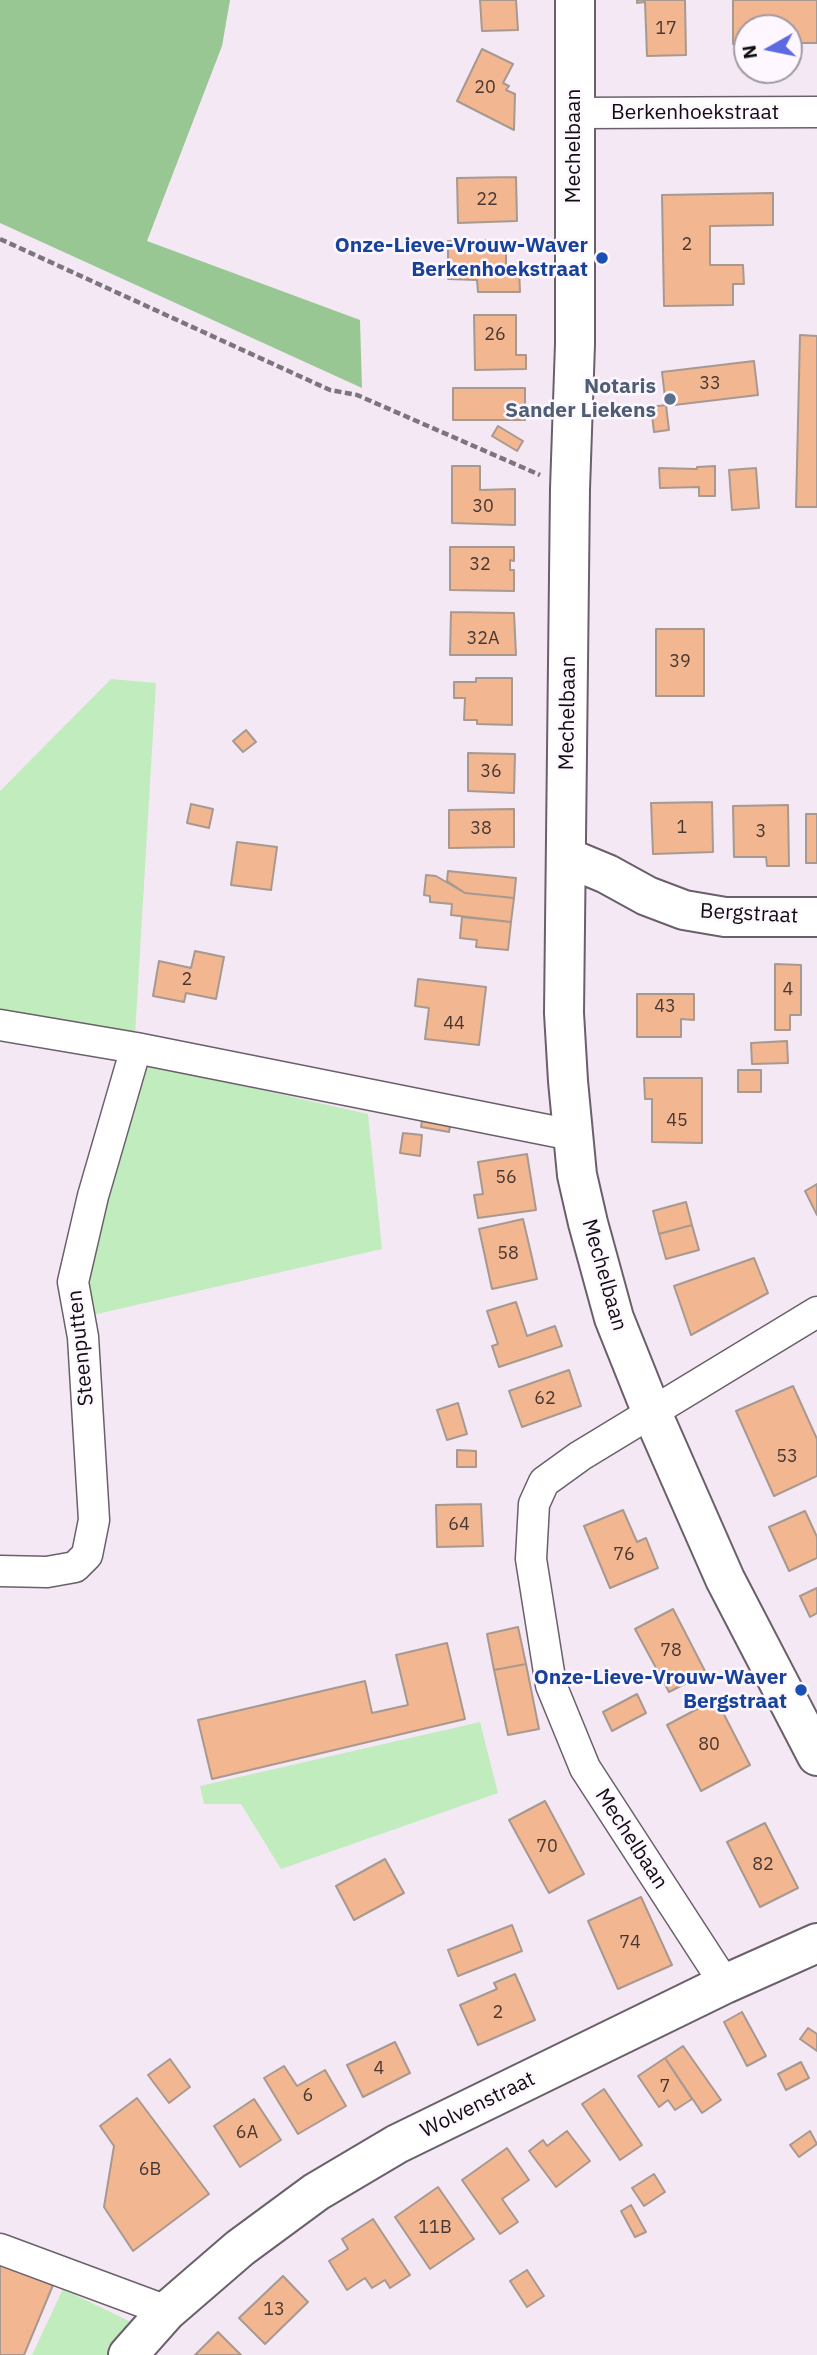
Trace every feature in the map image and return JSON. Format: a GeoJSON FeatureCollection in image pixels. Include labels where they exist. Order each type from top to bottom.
{"type":"FeatureCollection","features":[{"type":"Feature","properties":{"kind":"street","name":"Mechelbaan"},"geometry":{"type":"LineString","coordinates":[[575,0],[575,344],[570,489],[564,1013],[577,1175],[614,1318],[652,1413],[725,1579],[817,1756]]}},
{"type":"Feature","properties":{"kind":"street","name":"Berkenhoekstraat"},"geometry":{"type":"LineString","coordinates":[[573,113],[817,112]]}},
{"type":"Feature","properties":{"kind":"street","name":"Bergstraat"},"geometry":{"type":"LineString","coordinates":[[566,857],[684,910],[724,917],[817,917]]}},
{"type":"Feature","properties":{"kind":"street"},"geometry":{"type":"LineString","coordinates":[[0,1025],[136,1048],[557,1132],[572,1131]]}},
{"type":"Feature","properties":{"kind":"street","name":"Steenputten"},"geometry":{"type":"LineString","coordinates":[[0,1571],[47,1572],[75,1567],[87,1555],[94,1520],[83,1337],[73,1282],[87,1218],[136,1048]]}},
{"type":"Feature","properties":{"kind":"street"},"geometry":{"type":"LineString","coordinates":[[652,1413],[817,1312]]}},
{"type":"Feature","properties":{"kind":"street","name":"Mechelbaan"},"geometry":{"type":"LineString","coordinates":[[652,1413],[580,1456],[544,1482],[534,1504],[531,1559],[551,1685],[585,1768],[725,1984]]}},
{"type":"Feature","properties":{"kind":"street","name":"Wolvenstraat"},"geometry":{"type":"LineString","coordinates":[[128,2355],[167,2311],[274,2221],[351,2171],[409,2138],[725,1984],[817,1943]]}},
{"type":"Feature","properties":{"kind":"street"},"geometry":{"type":"LineString","coordinates":[[0,2249],[167,2311]]}},
{"type":"Feature","properties":{"kind":"path"},"geometry":{"type":"LineString","coordinates":[[0,239],[330,390],[357,395],[570,489]]}},
{"type":"Feature","properties":{"kind":"green space"},"geometry":{"type":"Polygon","coordinates":[[[0,0],[230,0],[222,46],[147,241],[360,320],[362,388],[0,223],[0,0]]]}},
{"type":"Feature","properties":{"kind":"green space"},"geometry":{"type":"Polygon","coordinates":[[[111,679],[156,683],[135,1035],[0,1012],[0,791],[111,679]]]}},
{"type":"Feature","properties":{"kind":"green space"},"geometry":{"type":"Polygon","coordinates":[[[145,1064],[368,1114],[382,1249],[88,1316],[88,1268],[145,1064]]]}},
{"type":"Feature","properties":{"kind":"green space"},"geometry":{"type":"Polygon","coordinates":[[[480,1722],[498,1793],[281,1869],[241,1804],[204,1804],[200,1786],[480,1722]]]}},
{"type":"Feature","properties":{"kind":"green space"},"geometry":{"type":"Polygon","coordinates":[[[63,2289],[133,2323],[107,2355],[32,2355],[63,2289]]]}},
{"type":"Feature","properties":{"kind":"building"},"geometry":{"type":"Polygon","coordinates":[[[480,0],[516,0],[518,30],[482,31],[480,0]]]}},
{"type":"Feature","properties":{"kind":"building"},"geometry":{"type":"Polygon","coordinates":[[[637,0],[685,0],[686,55],[647,56],[645,2],[637,3],[637,0]]]}},
{"type":"Feature","properties":{"kind":"building"},"geometry":{"type":"Polygon","coordinates":[[[733,0],[817,0],[817,43],[803,43],[803,14],[733,14],[733,0]]]}},
{"type":"Feature","properties":{"kind":"building"},"geometry":{"type":"Polygon","coordinates":[[[482,49],[513,64],[503,83],[509,86],[506,90],[515,94],[514,130],[457,101],[482,49]]]}},
{"type":"Feature","properties":{"kind":"building"},"geometry":{"type":"Polygon","coordinates":[[[516,177],[517,221],[458,223],[457,178],[516,177]]]}},
{"type":"Feature","properties":{"kind":"building"},"geometry":{"type":"Polygon","coordinates":[[[773,193],[773,225],[710,226],[710,265],[743,265],[744,284],[733,284],[733,305],[664,306],[662,195],[773,193]]]}},
{"type":"Feature","properties":{"kind":"building"},"geometry":{"type":"Polygon","coordinates":[[[506,240],[506,269],[519,269],[520,292],[478,292],[477,280],[448,279],[448,241],[506,240]]]}},
{"type":"Feature","properties":{"kind":"building"},"geometry":{"type":"Polygon","coordinates":[[[474,315],[516,315],[516,355],[526,355],[526,369],[475,370],[474,315]]]}},
{"type":"Feature","properties":{"kind":"building"},"geometry":{"type":"Polygon","coordinates":[[[800,335],[817,336],[817,507],[796,507],[800,335]]]}},
{"type":"Feature","properties":{"kind":"building"},"geometry":{"type":"Polygon","coordinates":[[[754,361],[758,395],[666,406],[662,372],[754,361]]]}},
{"type":"Feature","properties":{"kind":"building"},"geometry":{"type":"Polygon","coordinates":[[[453,388],[525,388],[525,420],[453,420],[453,388]]]}},
{"type":"Feature","properties":{"kind":"building"},"geometry":{"type":"Polygon","coordinates":[[[666,405],[669,430],[654,432],[651,407],[666,405]]]}},
{"type":"Feature","properties":{"kind":"building"},"geometry":{"type":"Polygon","coordinates":[[[498,426],[523,441],[517,451],[492,436],[498,426]]]}},
{"type":"Feature","properties":{"kind":"building"},"geometry":{"type":"Polygon","coordinates":[[[452,466],[480,466],[480,490],[515,489],[515,525],[452,523],[452,466]]]}},
{"type":"Feature","properties":{"kind":"building"},"geometry":{"type":"Polygon","coordinates":[[[715,466],[715,496],[699,496],[699,487],[660,488],[659,468],[697,469],[715,466]]]}},
{"type":"Feature","properties":{"kind":"building"},"geometry":{"type":"Polygon","coordinates":[[[756,468],[759,508],[732,510],[729,470],[756,468]]]}},
{"type":"Feature","properties":{"kind":"building"},"geometry":{"type":"Polygon","coordinates":[[[450,547],[514,547],[514,561],[510,560],[510,570],[514,570],[514,591],[450,590],[450,547]]]}},
{"type":"Feature","properties":{"kind":"building"},"geometry":{"type":"Polygon","coordinates":[[[451,612],[514,613],[516,655],[450,655],[451,612]]]}},
{"type":"Feature","properties":{"kind":"building"},"geometry":{"type":"Polygon","coordinates":[[[656,629],[704,629],[704,696],[656,696],[656,629]]]}},
{"type":"Feature","properties":{"kind":"building"},"geometry":{"type":"Polygon","coordinates":[[[476,678],[512,678],[512,725],[477,724],[477,720],[464,720],[465,698],[454,698],[454,682],[476,682],[476,678]]]}},
{"type":"Feature","properties":{"kind":"building"},"geometry":{"type":"Polygon","coordinates":[[[246,730],[256,742],[243,752],[233,741],[246,730]]]}},
{"type":"Feature","properties":{"kind":"building"},"geometry":{"type":"Polygon","coordinates":[[[468,753],[515,754],[514,793],[468,791],[468,753]]]}},
{"type":"Feature","properties":{"kind":"building"},"geometry":{"type":"Polygon","coordinates":[[[712,802],[713,852],[653,854],[651,803],[712,802]]]}},
{"type":"Feature","properties":{"kind":"building"},"geometry":{"type":"Polygon","coordinates":[[[191,804],[213,809],[209,828],[187,823],[191,804]]]}},
{"type":"Feature","properties":{"kind":"building"},"geometry":{"type":"Polygon","coordinates":[[[788,805],[789,866],[767,866],[766,857],[734,857],[733,806],[788,805]]]}},
{"type":"Feature","properties":{"kind":"building"},"geometry":{"type":"Polygon","coordinates":[[[514,809],[514,847],[449,848],[449,810],[514,809]]]}},
{"type":"Feature","properties":{"kind":"building"},"geometry":{"type":"Polygon","coordinates":[[[806,814],[817,814],[817,863],[806,863],[806,814]]]}},
{"type":"Feature","properties":{"kind":"building"},"geometry":{"type":"Polygon","coordinates":[[[237,842],[277,847],[271,890],[231,885],[237,842]]]}},
{"type":"Feature","properties":{"kind":"building"},"geometry":{"type":"Polygon","coordinates":[[[448,871],[516,878],[514,898],[465,893],[447,881],[448,871]]]}},
{"type":"Feature","properties":{"kind":"building"},"geometry":{"type":"Polygon","coordinates":[[[426,875],[436,876],[465,893],[514,898],[511,922],[451,915],[452,904],[430,902],[430,896],[424,895],[426,875]]]}},
{"type":"Feature","properties":{"kind":"building"},"geometry":{"type":"Polygon","coordinates":[[[462,917],[511,922],[508,950],[476,947],[477,940],[460,938],[462,917]]]}},
{"type":"Feature","properties":{"kind":"building"},"geometry":{"type":"Polygon","coordinates":[[[195,951],[224,957],[216,999],[186,993],[184,1002],[153,996],[159,961],[191,968],[195,951]]]}},
{"type":"Feature","properties":{"kind":"building"},"geometry":{"type":"Polygon","coordinates":[[[775,964],[801,965],[801,1015],[790,1015],[790,1030],[775,1030],[775,964]]]}},
{"type":"Feature","properties":{"kind":"building"},"geometry":{"type":"Polygon","coordinates":[[[418,979],[486,987],[479,1045],[425,1039],[429,1008],[415,1006],[418,979]]]}},
{"type":"Feature","properties":{"kind":"building"},"geometry":{"type":"Polygon","coordinates":[[[637,994],[694,994],[694,1020],[681,1019],[681,1037],[637,1037],[637,994]]]}},
{"type":"Feature","properties":{"kind":"building"},"geometry":{"type":"Polygon","coordinates":[[[787,1041],[788,1063],[752,1064],[751,1043],[787,1041]]]}},
{"type":"Feature","properties":{"kind":"building"},"geometry":{"type":"Polygon","coordinates":[[[738,1070],[761,1070],[761,1092],[738,1092],[738,1070]]]}},
{"type":"Feature","properties":{"kind":"building"},"geometry":{"type":"Polygon","coordinates":[[[644,1078],[702,1078],[702,1143],[652,1142],[652,1099],[645,1099],[644,1078]]]}},
{"type":"Feature","properties":{"kind":"building"},"geometry":{"type":"Polygon","coordinates":[[[422,1121],[450,1126],[449,1132],[421,1127],[422,1121]]]}},
{"type":"Feature","properties":{"kind":"building"},"geometry":{"type":"Polygon","coordinates":[[[403,1133],[422,1135],[420,1156],[400,1153],[403,1133]]]}},
{"type":"Feature","properties":{"kind":"building"},"geometry":{"type":"Polygon","coordinates":[[[527,1154],[536,1210],[478,1218],[474,1195],[483,1194],[478,1162],[527,1154]]]}},
{"type":"Feature","properties":{"kind":"building"},"geometry":{"type":"Polygon","coordinates":[[[817,1184],[817,1215],[805,1191],[817,1184]]]}},
{"type":"Feature","properties":{"kind":"building"},"geometry":{"type":"Polygon","coordinates":[[[686,1202],[692,1225],[659,1234],[653,1211],[686,1202]]]}},
{"type":"Feature","properties":{"kind":"building"},"geometry":{"type":"Polygon","coordinates":[[[523,1219],[537,1279],[492,1289],[479,1229],[523,1219]]]}},
{"type":"Feature","properties":{"kind":"building"},"geometry":{"type":"Polygon","coordinates":[[[692,1225],[699,1250],[666,1259],[659,1234],[692,1225]]]}},
{"type":"Feature","properties":{"kind":"building"},"geometry":{"type":"Polygon","coordinates":[[[754,1258],[768,1293],[691,1335],[674,1286],[754,1258]]]}},
{"type":"Feature","properties":{"kind":"building"},"geometry":{"type":"Polygon","coordinates":[[[516,1302],[527,1336],[555,1326],[562,1346],[499,1367],[492,1346],[498,1344],[487,1311],[516,1302]]]}},
{"type":"Feature","properties":{"kind":"building"},"geometry":{"type":"Polygon","coordinates":[[[569,1370],[581,1406],[522,1427],[509,1391],[569,1370]]]}},
{"type":"Feature","properties":{"kind":"building"},"geometry":{"type":"Polygon","coordinates":[[[793,1386],[817,1439],[817,1476],[774,1496],[736,1411],[793,1386]]]}},
{"type":"Feature","properties":{"kind":"building"},"geometry":{"type":"Polygon","coordinates":[[[458,1403],[467,1434],[447,1440],[437,1410],[458,1403]]]}},
{"type":"Feature","properties":{"kind":"building"},"geometry":{"type":"Polygon","coordinates":[[[457,1450],[476,1451],[476,1467],[457,1467],[457,1450]]]}},
{"type":"Feature","properties":{"kind":"building"},"geometry":{"type":"Polygon","coordinates":[[[481,1504],[483,1546],[437,1547],[436,1505],[481,1504]]]}},
{"type":"Feature","properties":{"kind":"building"},"geometry":{"type":"Polygon","coordinates":[[[623,1510],[637,1542],[646,1538],[658,1568],[610,1588],[584,1526],[623,1510]]]}},
{"type":"Feature","properties":{"kind":"building"},"geometry":{"type":"Polygon","coordinates":[[[805,1511],[817,1537],[817,1558],[789,1571],[769,1527],[805,1511]]]}},
{"type":"Feature","properties":{"kind":"building"},"geometry":{"type":"Polygon","coordinates":[[[817,1588],[817,1613],[810,1617],[800,1596],[817,1588]]]}},
{"type":"Feature","properties":{"kind":"building"},"geometry":{"type":"Polygon","coordinates":[[[673,1609],[706,1673],[669,1692],[635,1629],[673,1609]]]}},
{"type":"Feature","properties":{"kind":"building"},"geometry":{"type":"Polygon","coordinates":[[[518,1627],[526,1664],[494,1670],[487,1634],[518,1627]]]}},
{"type":"Feature","properties":{"kind":"building"},"geometry":{"type":"Polygon","coordinates":[[[447,1643],[465,1719],[212,1779],[198,1720],[365,1681],[372,1713],[408,1705],[396,1655],[447,1643]]]}},
{"type":"Feature","properties":{"kind":"building"},"geometry":{"type":"Polygon","coordinates":[[[526,1664],[539,1729],[508,1735],[494,1670],[526,1664]]]}},
{"type":"Feature","properties":{"kind":"building"},"geometry":{"type":"Polygon","coordinates":[[[637,1694],[646,1713],[612,1731],[603,1712],[637,1694]]]}},
{"type":"Feature","properties":{"kind":"building"},"geometry":{"type":"Polygon","coordinates":[[[716,1699],[750,1765],[701,1791],[667,1725],[716,1699]]]}},
{"type":"Feature","properties":{"kind":"building"},"geometry":{"type":"Polygon","coordinates":[[[545,1801],[584,1874],[549,1893],[509,1820],[545,1801]]]}},
{"type":"Feature","properties":{"kind":"building"},"geometry":{"type":"Polygon","coordinates":[[[765,1823],[798,1888],[760,1907],[727,1842],[765,1823]]]}},
{"type":"Feature","properties":{"kind":"building"},"geometry":{"type":"Polygon","coordinates":[[[385,1859],[404,1893],[354,1920],[336,1886],[385,1859]]]}},
{"type":"Feature","properties":{"kind":"building"},"geometry":{"type":"Polygon","coordinates":[[[641,1897],[672,1965],[618,1989],[588,1921],[641,1897]]]}},
{"type":"Feature","properties":{"kind":"building"},"geometry":{"type":"Polygon","coordinates":[[[512,1925],[522,1951],[458,1976],[448,1950],[512,1925]]]}},
{"type":"Feature","properties":{"kind":"building"},"geometry":{"type":"Polygon","coordinates":[[[515,1974],[535,2020],[478,2045],[460,2005],[497,1989],[494,1983],[515,1974]]]}},
{"type":"Feature","properties":{"kind":"building"},"geometry":{"type":"Polygon","coordinates":[[[742,2012],[766,2056],[747,2066],[724,2022],[742,2012]]]}},
{"type":"Feature","properties":{"kind":"building"},"geometry":{"type":"Polygon","coordinates":[[[808,2028],[817,2034],[817,2051],[800,2039],[808,2028]]]}},
{"type":"Feature","properties":{"kind":"building"},"geometry":{"type":"Polygon","coordinates":[[[395,2042],[410,2073],[363,2097],[347,2065],[395,2042]]]}},
{"type":"Feature","properties":{"kind":"building"},"geometry":{"type":"Polygon","coordinates":[[[683,2046],[721,2100],[702,2113],[665,2058],[683,2046]]]}},
{"type":"Feature","properties":{"kind":"building"},"geometry":{"type":"Polygon","coordinates":[[[665,2058],[692,2099],[675,2110],[668,2100],[659,2107],[638,2076],[665,2058]]]}},
{"type":"Feature","properties":{"kind":"building"},"geometry":{"type":"Polygon","coordinates":[[[170,2059],[190,2087],[169,2103],[148,2075],[170,2059]]]}},
{"type":"Feature","properties":{"kind":"building"},"geometry":{"type":"Polygon","coordinates":[[[801,2062],[809,2078],[786,2090],[778,2074],[801,2062]]]}},
{"type":"Feature","properties":{"kind":"building"},"geometry":{"type":"Polygon","coordinates":[[[284,2066],[297,2086],[325,2070],[346,2106],[298,2134],[264,2078],[284,2066]]]}},
{"type":"Feature","properties":{"kind":"building"},"geometry":{"type":"Polygon","coordinates":[[[604,2089],[642,2145],[620,2160],[582,2104],[604,2089]]]}},
{"type":"Feature","properties":{"kind":"building"},"geometry":{"type":"Polygon","coordinates":[[[137,2098],[209,2194],[133,2251],[104,2207],[114,2146],[100,2126],[137,2098]]]}},
{"type":"Feature","properties":{"kind":"building"},"geometry":{"type":"Polygon","coordinates":[[[254,2099],[281,2140],[240,2167],[214,2126],[254,2099]]]}},
{"type":"Feature","properties":{"kind":"building"},"geometry":{"type":"Polygon","coordinates":[[[567,2131],[590,2161],[556,2187],[529,2151],[543,2140],[547,2146],[567,2131]]]}},
{"type":"Feature","properties":{"kind":"building"},"geometry":{"type":"Polygon","coordinates":[[[810,2131],[817,2144],[799,2157],[790,2145],[810,2131]]]}},
{"type":"Feature","properties":{"kind":"building"},"geometry":{"type":"Polygon","coordinates":[[[507,2148],[529,2180],[502,2199],[518,2222],[500,2234],[462,2180],[507,2148]]]}},
{"type":"Feature","properties":{"kind":"building"},"geometry":{"type":"Polygon","coordinates":[[[654,2174],[665,2192],[644,2206],[632,2188],[654,2174]]]}},
{"type":"Feature","properties":{"kind":"building"},"geometry":{"type":"Polygon","coordinates":[[[438,2187],[474,2239],[430,2269],[395,2217],[438,2187]]]}},
{"type":"Feature","properties":{"kind":"building"},"geometry":{"type":"Polygon","coordinates":[[[631,2205],[646,2232],[635,2237],[621,2211],[631,2205]]]}},
{"type":"Feature","properties":{"kind":"building"},"geometry":{"type":"Polygon","coordinates":[[[373,2219],[410,2275],[390,2288],[385,2280],[372,2288],[365,2278],[347,2290],[329,2261],[348,2249],[342,2239],[373,2219]]]}},
{"type":"Feature","properties":{"kind":"building"},"geometry":{"type":"Polygon","coordinates":[[[0,2262],[53,2285],[24,2355],[0,2355],[0,2262]]]}},
{"type":"Feature","properties":{"kind":"building"},"geometry":{"type":"Polygon","coordinates":[[[527,2270],[544,2296],[527,2307],[510,2281],[527,2270]]]}},
{"type":"Feature","properties":{"kind":"building"},"geometry":{"type":"Polygon","coordinates":[[[283,2276],[308,2302],[265,2344],[239,2318],[283,2276]]]}},
{"type":"Feature","properties":{"kind":"building"},"geometry":{"type":"Polygon","coordinates":[[[218,2332],[241,2355],[195,2355],[218,2332]]]}},
{"type":"Feature","properties":{"kind":"place","name":"Onze-Lieve-Vrouw-Waver Berkenhoekstraat"},"geometry":{"type":"Point","coordinates":[602,258]}},
{"type":"Feature","properties":{"kind":"place","name":"Notaris Sander Liekens"},"geometry":{"type":"Point","coordinates":[670,399]}},
{"type":"Feature","properties":{"kind":"place","name":"Onze-Lieve-Vrouw-Waver Bergstraat"},"geometry":{"type":"Point","coordinates":[801,1690]}}]}
